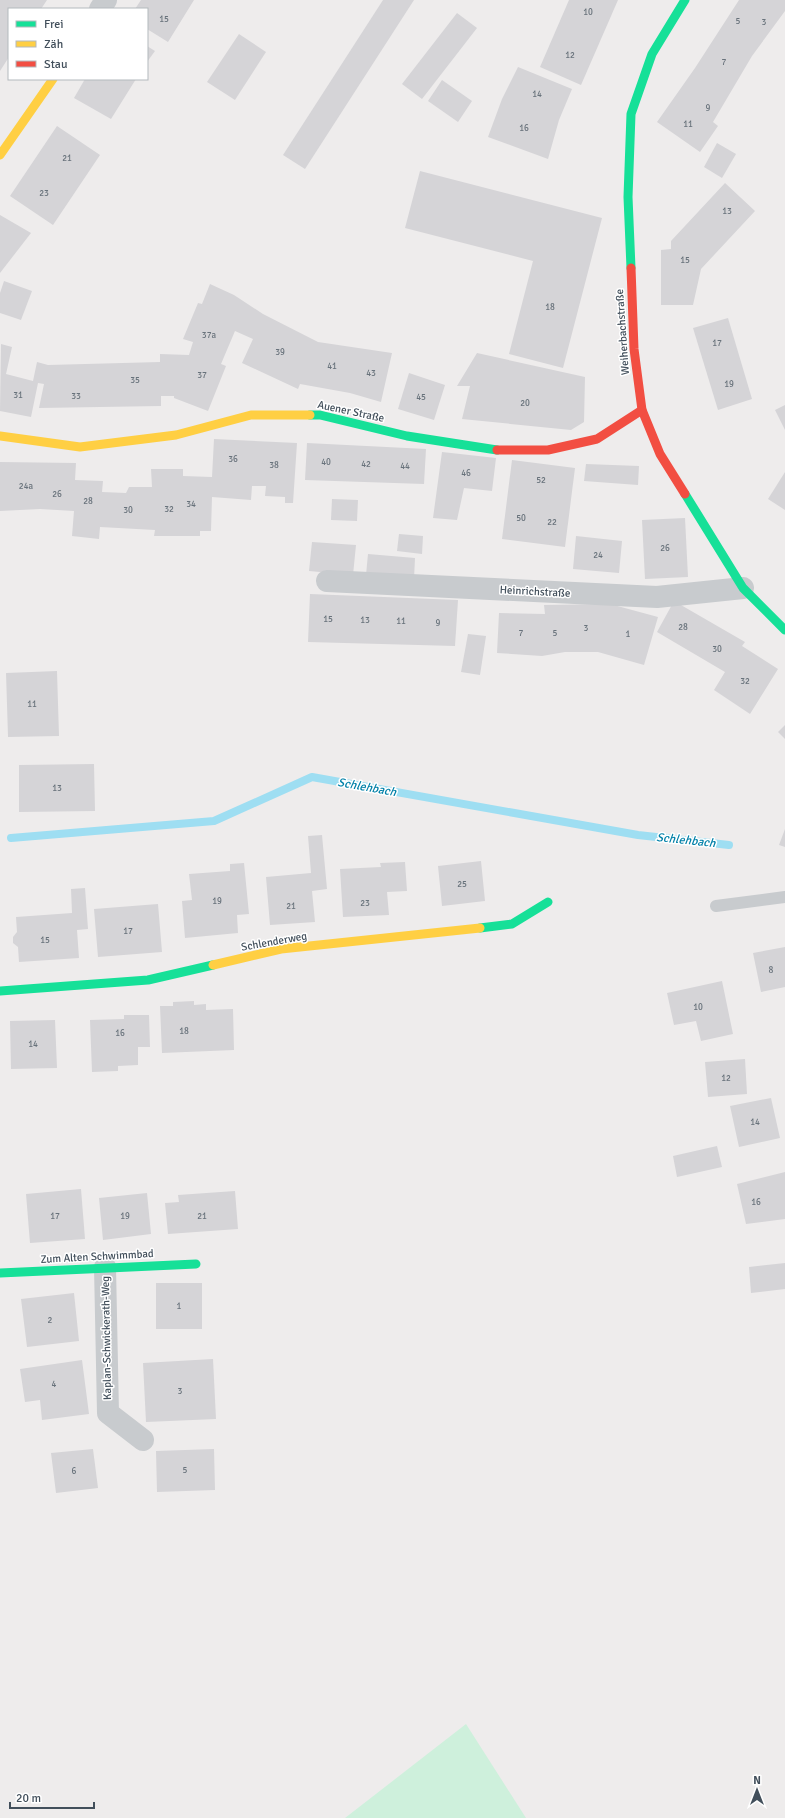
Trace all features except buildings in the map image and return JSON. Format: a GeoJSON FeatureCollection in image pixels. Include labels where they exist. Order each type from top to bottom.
{"type":"FeatureCollection","features":[{"type":"Feature","properties":{"kind":"street","name":"Weiherbachstraße"},"geometry":{"type":"LineString","coordinates":[[685,0],[652,54],[631,114],[628,197],[634,349],[642,410],[660,454],[743,588],[785,630]]}},
{"type":"Feature","properties":{"kind":"street"},"geometry":{"type":"LineString","coordinates":[[0,155],[52,80]]}},
{"type":"Feature","properties":{"kind":"street","name":"Auener Straße"},"geometry":{"type":"LineString","coordinates":[[0,436],[80,447],[176,434],[251,415],[320,415],[407,436],[500,450],[548,450],[597,439],[642,410]]}},
{"type":"Feature","properties":{"kind":"street","name":"Heinrichstraße"},"geometry":{"type":"LineString","coordinates":[[327,581],[657,597],[743,588]]}},
{"type":"Feature","properties":{"kind":"street","name":"Schlenderweg"},"geometry":{"type":"LineString","coordinates":[[0,987],[148,980],[281,949],[512,924],[548,902]]}},
{"type":"Feature","properties":{"kind":"street","name":"Zum Alten Schwimmbad"},"geometry":{"type":"LineString","coordinates":[[0,1273],[196,1264]]}},
{"type":"Feature","properties":{"kind":"street","name":"Kaplan-Schwickerath-Weg"},"geometry":{"type":"LineString","coordinates":[[105,1267],[108,1413],[142,1440]]}},
{"type":"Feature","properties":{"kind":"lane"},"geometry":{"type":"LineString","coordinates":[[716,906],[785,897]]}},
{"type":"Feature","properties":{"kind":"green space"},"geometry":{"type":"Polygon","coordinates":[[[466,1724],[526,1818],[345,1818],[466,1724]]]}},
{"type":"Feature","properties":{"kind":"waterway","name":"Schlehbach"},"geometry":{"type":"LineString","coordinates":[[11,838],[214,821],[312,777],[638,835],[729,845]]}},
{"type":"Feature","properties":{"kind":"traffic: fast"},"geometry":{"type":"LineString","coordinates":[[631,268],[628,197],[631,114],[652,54],[685,0]]}},
{"type":"Feature","properties":{"kind":"traffic: fast"},"geometry":{"type":"LineString","coordinates":[[310,415],[320,415],[407,436],[497,450]]}},
{"type":"Feature","properties":{"kind":"traffic: fast"},"geometry":{"type":"LineString","coordinates":[[685,494],[743,588],[785,630]]}},
{"type":"Feature","properties":{"kind":"traffic: fast"},"geometry":{"type":"LineString","coordinates":[[480,928],[512,924],[548,902]]}},
{"type":"Feature","properties":{"kind":"traffic: fast"},"geometry":{"type":"LineString","coordinates":[[0,991],[148,980],[213,965]]}},
{"type":"Feature","properties":{"kind":"traffic: fast"},"geometry":{"type":"LineString","coordinates":[[0,1273],[196,1264]]}},
{"type":"Feature","properties":{"kind":"traffic: slow"},"geometry":{"type":"LineString","coordinates":[[0,155],[52,80]]}},
{"type":"Feature","properties":{"kind":"traffic: slow"},"geometry":{"type":"LineString","coordinates":[[0,436],[80,447],[176,435],[251,415],[310,415]]}},
{"type":"Feature","properties":{"kind":"traffic: slow"},"geometry":{"type":"LineString","coordinates":[[213,965],[281,949],[480,928]]}},
{"type":"Feature","properties":{"kind":"traffic: jam"},"geometry":{"type":"LineString","coordinates":[[631,268],[634,349],[642,410],[660,454],[685,494]]}},
{"type":"Feature","properties":{"kind":"traffic: jam"},"geometry":{"type":"LineString","coordinates":[[497,450],[548,450],[597,439],[642,410]]}}]}
